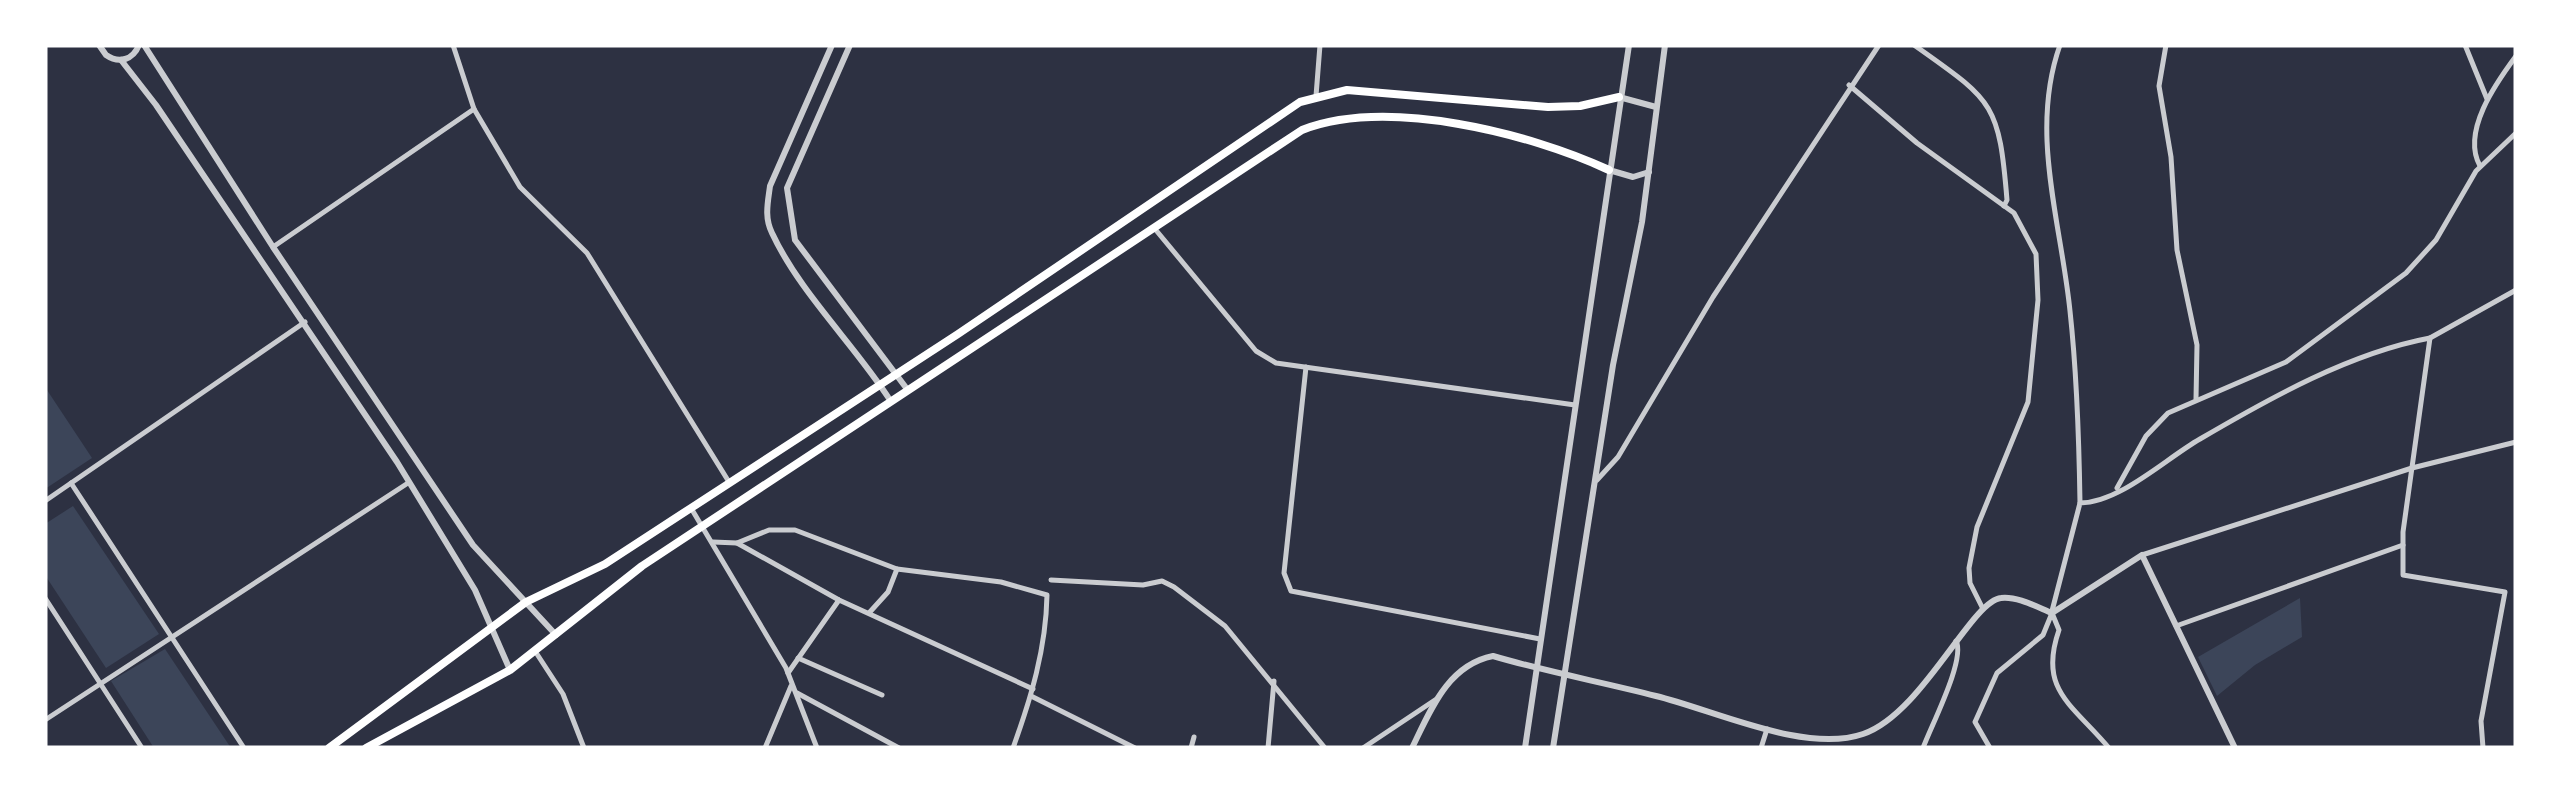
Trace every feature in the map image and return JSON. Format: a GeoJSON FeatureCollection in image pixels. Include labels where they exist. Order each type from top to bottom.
{"type":"FeatureCollection","features":[{"type":"Feature","properties":{"kind":"main road"},"geometry":{"type":"LineString","coordinates":[[329,748],[451,662],[490,626],[526,602],[604,564],[692,508],[897,375],[1286,110],[1316,96],[1358,91],[1548,106],[1580,106],[1619,97]]}},
{"type":"Feature","properties":{"kind":"main road"},"geometry":{"type":"LineString","coordinates":[[366,748],[510,670],[621,581],[1302,130],[1341,118],[1505,132],[1546,143],[1609,170]]}},
{"type":"Feature","properties":{"kind":"street"},"geometry":{"type":"LineString","coordinates":[[99,45],[106,56],[121,60],[142,45],[272,247],[473,545],[556,636]]}},
{"type":"Feature","properties":{"kind":"street"},"geometry":{"type":"LineString","coordinates":[[453,45],[474,110],[526,195],[587,253],[729,484]]}},
{"type":"Feature","properties":{"kind":"street"},"geometry":{"type":"LineString","coordinates":[[832,45],[770,186],[766,212],[770,230],[793,267],[890,400]]}},
{"type":"Feature","properties":{"kind":"street"},"geometry":{"type":"LineString","coordinates":[[850,45],[787,188],[786,204],[795,240],[907,389]]}},
{"type":"Feature","properties":{"kind":"street"},"geometry":{"type":"LineString","coordinates":[[1316,96],[1320,45]]}},
{"type":"Feature","properties":{"kind":"street"},"geometry":{"type":"LineString","coordinates":[[1525,748],[1629,45]]}},
{"type":"Feature","properties":{"kind":"street"},"geometry":{"type":"LineString","coordinates":[[1553,748],[1649,172],[1664,45]]}},
{"type":"Feature","properties":{"kind":"street"},"geometry":{"type":"LineString","coordinates":[[1595,482],[1643,419],[1713,297],[1880,45]]}},
{"type":"Feature","properties":{"kind":"street"},"geometry":{"type":"LineString","coordinates":[[1914,45],[1981,94],[1996,116],[2002,139],[2007,200],[2004,206]]}},
{"type":"Feature","properties":{"kind":"street"},"geometry":{"type":"LineString","coordinates":[[1990,748],[1974,722],[1998,672],[2043,634],[2080,503],[2080,426],[2070,307],[2045,124],[2048,83],[2060,45]]}},
{"type":"Feature","properties":{"kind":"street"},"geometry":{"type":"LineString","coordinates":[[2166,45],[2158,86],[2171,157],[2177,250],[2196,345],[2196,399]]}},
{"type":"Feature","properties":{"kind":"street"},"geometry":{"type":"LineString","coordinates":[[2464,45],[2486,99]]}},
{"type":"Feature","properties":{"kind":"street"},"geometry":{"type":"LineString","coordinates":[[2480,166],[2474,152],[2486,99],[2516,56]]}},
{"type":"Feature","properties":{"kind":"street"},"geometry":{"type":"LineString","coordinates":[[121,60],[304,322],[408,483],[475,590],[510,670]]}},
{"type":"Feature","properties":{"kind":"street"},"geometry":{"type":"LineString","coordinates":[[1850,85],[1917,143],[2004,206],[2019,220],[2033,243],[2038,300],[2028,402],[1977,527],[1970,568],[1970,583],[1983,609]]}},
{"type":"Feature","properties":{"kind":"street"},"geometry":{"type":"LineString","coordinates":[[1619,97],[1656,107]]}},
{"type":"Feature","properties":{"kind":"street"},"geometry":{"type":"LineString","coordinates":[[272,247],[474,110]]}},
{"type":"Feature","properties":{"kind":"street"},"geometry":{"type":"LineString","coordinates":[[2116,491],[2152,427],[2196,399],[2234,388],[2286,362],[2394,282],[2436,240],[2480,166],[2516,133]]}},
{"type":"Feature","properties":{"kind":"street"},"geometry":{"type":"LineString","coordinates":[[1609,170],[1633,177],[1649,172]]}},
{"type":"Feature","properties":{"kind":"street"},"geometry":{"type":"LineString","coordinates":[[1153,226],[1256,351],[1276,363],[1576,405]]}},
{"type":"Feature","properties":{"kind":"street"},"geometry":{"type":"LineString","coordinates":[[2080,503],[2116,491],[2204,436],[2310,381],[2405,343],[2430,338],[2516,290]]}},
{"type":"Feature","properties":{"kind":"street"},"geometry":{"type":"LineString","coordinates":[[45,501],[304,322]]}},
{"type":"Feature","properties":{"kind":"street"},"geometry":{"type":"LineString","coordinates":[[2430,338],[2403,545],[2403,574],[2505,592],[2482,721],[2483,748]]}},
{"type":"Feature","properties":{"kind":"street"},"geometry":{"type":"LineString","coordinates":[[1306,367],[1284,574],[1291,591],[1540,639]]}},
{"type":"Feature","properties":{"kind":"street"},"geometry":{"type":"LineString","coordinates":[[2052,613],[2142,555],[2412,468],[2516,442]]}},
{"type":"Feature","properties":{"kind":"street"},"geometry":{"type":"LineString","coordinates":[[70,483],[176,638],[244,748]]}},
{"type":"Feature","properties":{"kind":"street"},"geometry":{"type":"LineString","coordinates":[[45,720],[408,483]]}},
{"type":"Feature","properties":{"kind":"street"},"geometry":{"type":"LineString","coordinates":[[692,508],[788,673],[816,748]]}},
{"type":"Feature","properties":{"kind":"street"},"geometry":{"type":"LineString","coordinates":[[713,542],[737,543],[769,530],[795,530],[897,568],[1000,582],[1047,595],[1046,627],[1033,688],[1012,748]]}},
{"type":"Feature","properties":{"kind":"street"},"geometry":{"type":"LineString","coordinates":[[737,543],[839,600],[1033,688]]}},
{"type":"Feature","properties":{"kind":"street"},"geometry":{"type":"LineString","coordinates":[[2176,626],[2403,545]]}},
{"type":"Feature","properties":{"kind":"street"},"geometry":{"type":"LineString","coordinates":[[2142,555],[2235,748]]}},
{"type":"Feature","properties":{"kind":"street"},"geometry":{"type":"LineString","coordinates":[[869,612],[888,592],[897,568]]}},
{"type":"Feature","properties":{"kind":"street"},"geometry":{"type":"LineString","coordinates":[[1051,580],[1143,585],[1162,581],[1174,586],[1225,626],[1274,680],[1325,748]]}},
{"type":"Feature","properties":{"kind":"street"},"geometry":{"type":"LineString","coordinates":[[45,598],[142,748]]}},
{"type":"Feature","properties":{"kind":"street"},"geometry":{"type":"LineString","coordinates":[[1363,748],[1435,700],[1471,660],[1494,656],[1767,729],[1836,739],[1864,734],[1900,713],[1918,695],[1983,609],[2004,598],[2052,613]]}},
{"type":"Feature","properties":{"kind":"street"},"geometry":{"type":"LineString","coordinates":[[788,673],[839,600]]}},
{"type":"Feature","properties":{"kind":"street"},"geometry":{"type":"LineString","coordinates":[[2052,613],[2059,630],[2050,657],[2052,679],[2109,748]]}},
{"type":"Feature","properties":{"kind":"street"},"geometry":{"type":"LineString","coordinates":[[1922,748],[1957,665],[1960,650],[1956,641]]}},
{"type":"Feature","properties":{"kind":"street"},"geometry":{"type":"LineString","coordinates":[[535,651],[562,694],[584,748]]}},
{"type":"Feature","properties":{"kind":"street"},"geometry":{"type":"LineString","coordinates":[[798,658],[882,695]]}},
{"type":"Feature","properties":{"kind":"street"},"geometry":{"type":"LineString","coordinates":[[1268,748],[1274,680]]}},
{"type":"Feature","properties":{"kind":"street"},"geometry":{"type":"LineString","coordinates":[[765,748],[793,688]]}},
{"type":"Feature","properties":{"kind":"street"},"geometry":{"type":"LineString","coordinates":[[793,688],[899,748]]}},
{"type":"Feature","properties":{"kind":"street"},"geometry":{"type":"LineString","coordinates":[[1031,696],[1135,748]]}},
{"type":"Feature","properties":{"kind":"street"},"geometry":{"type":"LineString","coordinates":[[1412,748],[1435,700]]}},
{"type":"Feature","properties":{"kind":"street"},"geometry":{"type":"LineString","coordinates":[[1762,748],[1767,729]]}},
{"type":"Feature","properties":{"kind":"street"},"geometry":{"type":"LineString","coordinates":[[1192,748],[1194,737]]}},
{"type":"Feature","properties":{"kind":"shaded area"},"geometry":{"type":"Polygon","coordinates":[[[45,387],[92,458],[45,489],[45,387]]]}},
{"type":"Feature","properties":{"kind":"shaded area"},"geometry":{"type":"Polygon","coordinates":[[[73,506],[159,634],[106,668],[45,575],[45,524],[73,506]]]}},
{"type":"Feature","properties":{"kind":"shaded area"},"geometry":{"type":"Polygon","coordinates":[[[2300,598],[2302,637],[2255,665],[2217,696],[2198,657],[2300,598]]]}},
{"type":"Feature","properties":{"kind":"shaded area"},"geometry":{"type":"Polygon","coordinates":[[[165,649],[231,748],[154,748],[111,681],[165,649]]]}}]}
